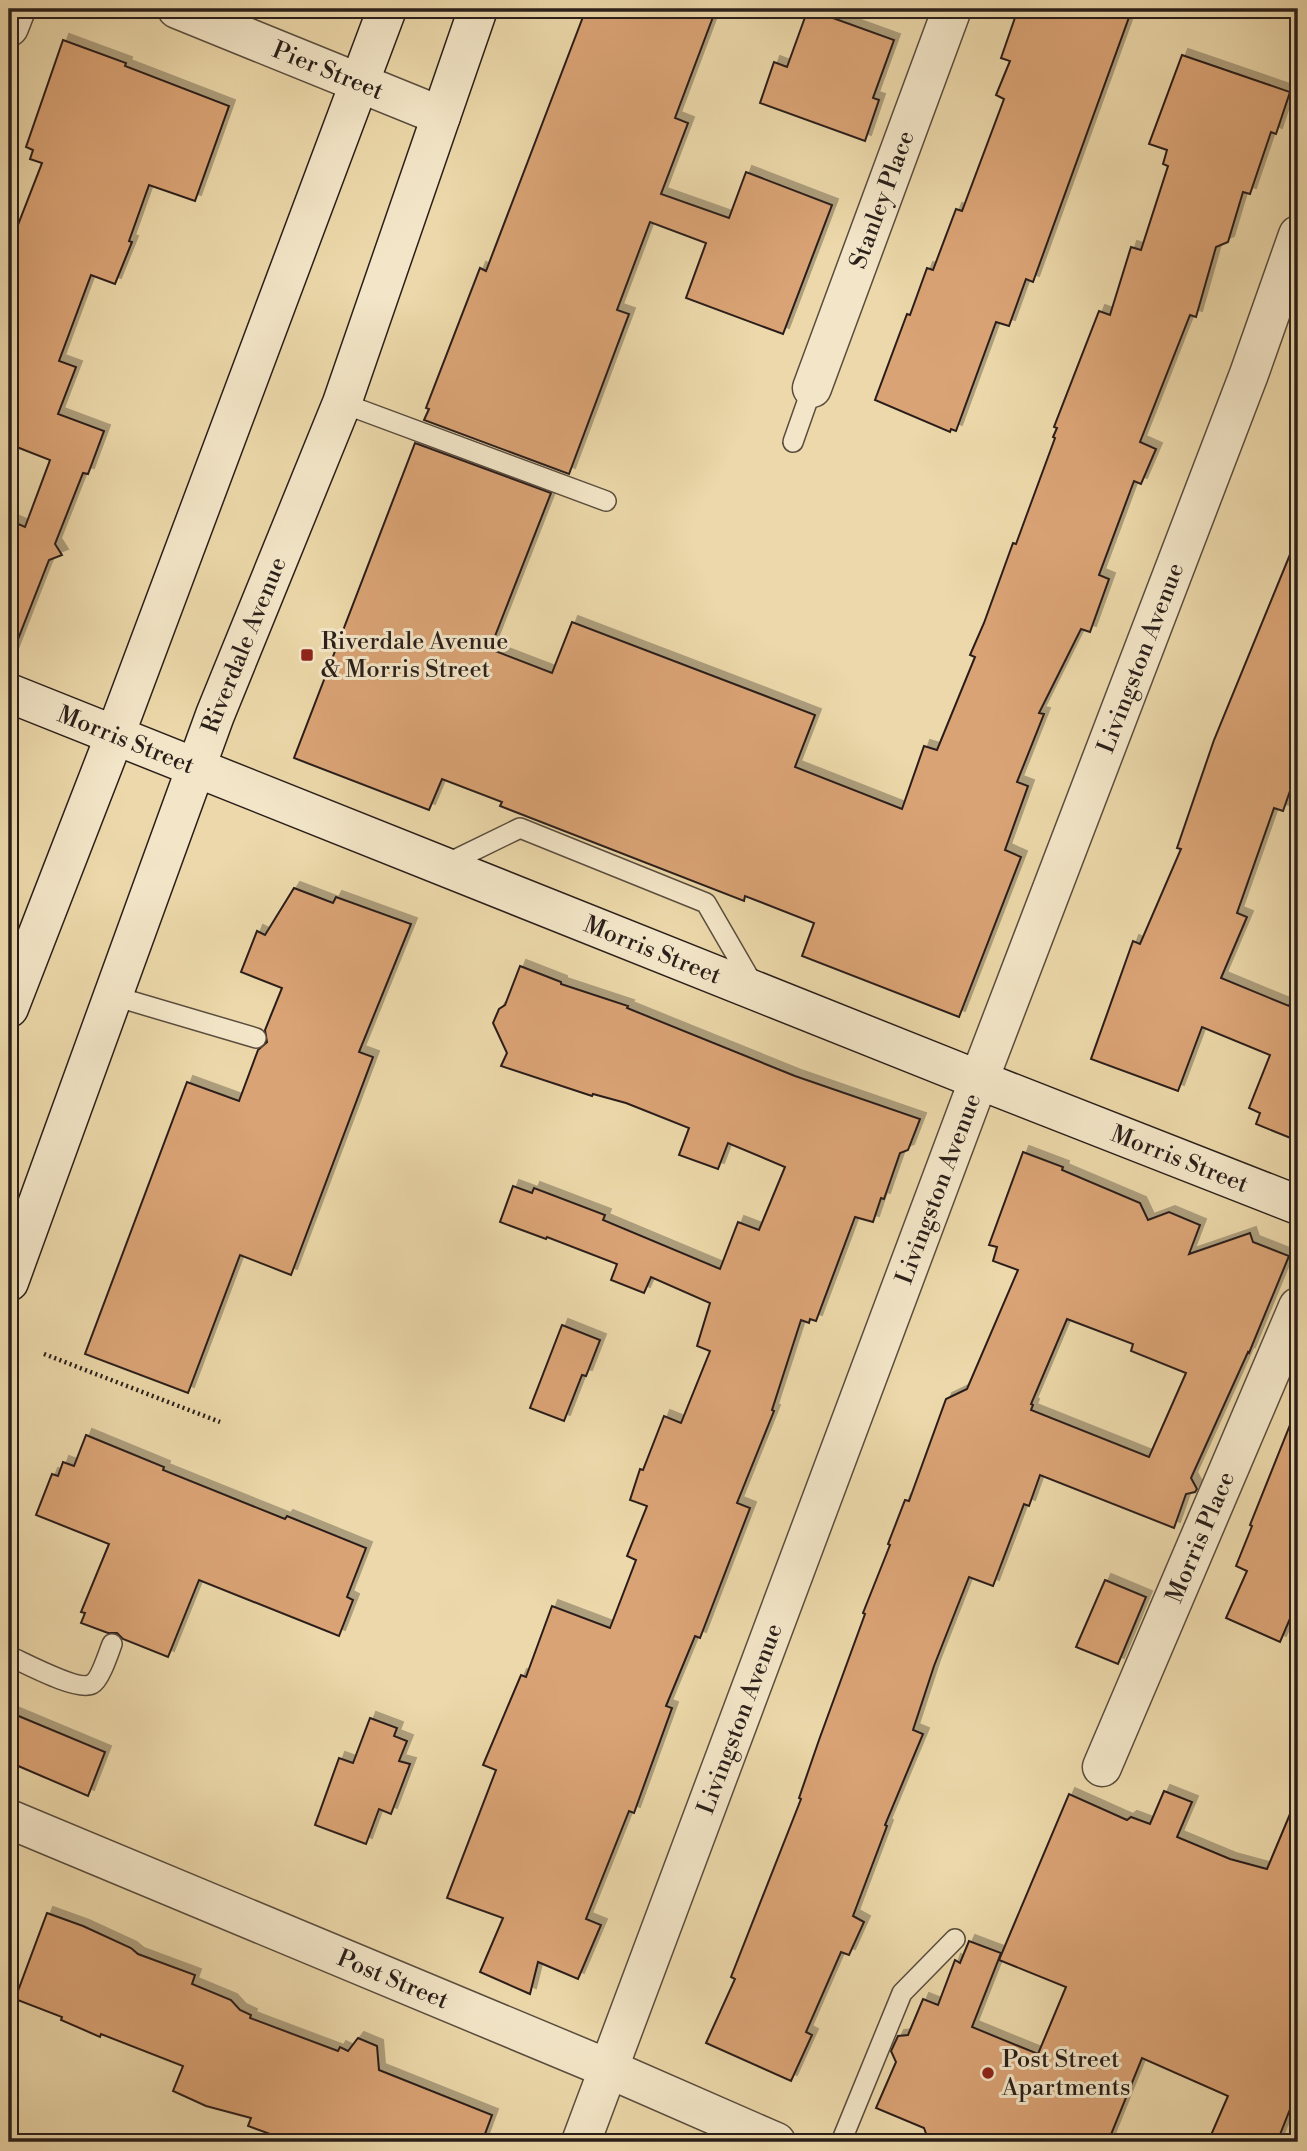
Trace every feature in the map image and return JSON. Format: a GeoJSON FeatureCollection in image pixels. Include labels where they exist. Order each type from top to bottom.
{"type":"FeatureCollection","features":[{"type":"Feature","properties":{"kind":"street"},"geometry":{"type":"LineString","coordinates":[[9,27],[16,9]]}},
{"type":"Feature","properties":{"kind":"street","name":"Pier Street"},"geometry":{"type":"LineString","coordinates":[[177,9],[441,116]]}},
{"type":"Feature","properties":{"kind":"street"},"geometry":{"type":"LineString","coordinates":[[9,1008],[387,9]]}},
{"type":"Feature","properties":{"kind":"street","name":"Riverdale Avenue"},"geometry":{"type":"LineString","coordinates":[[9,1282],[215,715],[342,403],[478,9]]}},
{"type":"Feature","properties":{"kind":"street","name":"Stanley Place"},"geometry":{"type":"LineString","coordinates":[[812,388],[952,9]]}},
{"type":"Feature","properties":{"kind":"street","name":"Livingston Avenue"},"geometry":{"type":"LineString","coordinates":[[581,2142],[979,1080],[1249,374],[1298,235]]}},
{"type":"Feature","properties":{"kind":"street","name":"Morris Street"},"geometry":{"type":"LineString","coordinates":[[9,693],[1298,1205]]}},
{"type":"Feature","properties":{"kind":"street","name":"Morris Place"},"geometry":{"type":"LineString","coordinates":[[1102,1767],[1298,1307]]}},
{"type":"Feature","properties":{"kind":"street","name":"Post Street"},"geometry":{"type":"LineString","coordinates":[[9,1819],[609,2069],[776,2142]]}},
{"type":"Feature","properties":{"kind":"lane"},"geometry":{"type":"LineString","coordinates":[[793,442],[812,388]]}},
{"type":"Feature","properties":{"kind":"lane"},"geometry":{"type":"LineString","coordinates":[[342,403],[606,501]]}},
{"type":"Feature","properties":{"kind":"lane"},"geometry":{"type":"LineString","coordinates":[[441,866],[520,828],[706,903],[758,992]]}},
{"type":"Feature","properties":{"kind":"lane"},"geometry":{"type":"LineString","coordinates":[[114,996],[256,1038]]}},
{"type":"Feature","properties":{"kind":"lane"},"geometry":{"type":"LineString","coordinates":[[9,1656],[80,1686],[93,1684],[112,1644]]}},
{"type":"Feature","properties":{"kind":"lane"},"geometry":{"type":"LineString","coordinates":[[841,2142],[902,1993],[956,1939]]}},
{"type":"Feature","properties":{"kind":"path"},"geometry":{"type":"LineString","coordinates":[[44,1354],[220,1422]]}},
{"type":"Feature","properties":{"kind":"building"},"geometry":{"type":"Polygon","coordinates":[[[586,9],[716,9],[675,118],[688,123],[661,194],[729,218],[746,172],[832,205],[783,334],[686,298],[706,243],[650,222],[617,310],[629,314],[569,474],[424,420],[429,409],[426,408],[480,268],[486,271],[586,9]]]}},
{"type":"Feature","properties":{"kind":"building"},"geometry":{"type":"Polygon","coordinates":[[[808,9],[894,40],[873,98],[879,100],[865,141],[760,103],[774,62],[787,67],[808,9]]]}},
{"type":"Feature","properties":{"kind":"building"},"geometry":{"type":"Polygon","coordinates":[[[1018,9],[1132,9],[1033,282],[1026,279],[1009,326],[996,322],[956,431],[951,429],[950,432],[875,400],[927,268],[933,270],[956,209],[962,211],[1004,99],[996,95],[1010,61],[1001,58],[1018,9]]]}},
{"type":"Feature","properties":{"kind":"building"},"geometry":{"type":"Polygon","coordinates":[[[63,40],[229,106],[195,201],[149,185],[129,241],[132,242],[115,284],[91,275],[59,361],[76,367],[58,414],[104,431],[88,474],[83,473],[55,544],[62,555],[49,560],[11,657],[9,520],[25,527],[50,460],[9,444],[9,248],[42,163],[30,159],[33,150],[26,147],[63,40]]]}},
{"type":"Feature","properties":{"kind":"building"},"geometry":{"type":"Polygon","coordinates":[[[1182,55],[1290,92],[1276,134],[1271,132],[1250,194],[1243,192],[1228,242],[1216,247],[1196,317],[1190,315],[1140,442],[1156,449],[1141,484],[1134,481],[1099,575],[1109,579],[1090,632],[1081,629],[1039,713],[1044,714],[1017,782],[1028,786],[1005,850],[1021,857],[959,1017],[802,956],[814,923],[745,896],[744,901],[500,806],[502,802],[442,779],[429,810],[294,758],[415,443],[551,493],[490,649],[552,673],[572,622],[815,715],[795,767],[902,809],[924,746],[937,750],[975,657],[970,655],[1013,543],[1016,544],[1055,438],[1053,437],[1057,428],[1054,427],[1099,311],[1110,315],[1131,247],[1141,250],[1168,166],[1163,164],[1167,150],[1149,144],[1182,55]]]}},
{"type":"Feature","properties":{"kind":"building"},"geometry":{"type":"Polygon","coordinates":[[[1298,535],[1298,768],[1283,811],[1274,808],[1237,913],[1247,917],[1221,978],[1289,1006],[1298,988],[1298,1141],[1256,1124],[1260,1113],[1249,1108],[1270,1055],[1202,1027],[1178,1091],[1091,1059],[1133,941],[1140,944],[1181,849],[1177,848],[1214,740],[1298,535]]]}},
{"type":"Feature","properties":{"kind":"building"},"geometry":{"type":"Polygon","coordinates":[[[294,888],[333,903],[336,897],[411,924],[359,1052],[373,1057],[291,1275],[240,1255],[188,1393],[85,1354],[187,1082],[239,1101],[258,1050],[267,1042],[265,1030],[282,988],[241,972],[257,931],[265,935],[294,888]]]}},
{"type":"Feature","properties":{"kind":"building"},"geometry":{"type":"Polygon","coordinates":[[[520,966],[561,984],[628,1006],[627,1008],[795,1076],[920,1119],[908,1150],[900,1153],[873,1222],[855,1217],[816,1321],[810,1319],[809,1323],[801,1320],[772,1410],[774,1411],[737,1503],[750,1508],[700,1638],[695,1636],[666,1706],[672,1708],[634,1813],[629,1811],[586,1919],[601,1925],[578,1979],[538,1962],[530,1994],[480,1972],[503,1918],[447,1898],[496,1770],[483,1765],[521,1675],[526,1677],[552,1606],[610,1628],[636,1560],[627,1556],[647,1506],[630,1500],[640,1469],[643,1470],[664,1416],[681,1423],[710,1351],[697,1346],[710,1303],[651,1277],[644,1293],[611,1280],[617,1264],[500,1222],[513,1186],[532,1193],[534,1188],[605,1215],[603,1220],[720,1269],[738,1222],[759,1230],[785,1167],[728,1143],[718,1169],[679,1155],[689,1128],[626,1103],[593,1094],[592,1096],[501,1066],[507,1053],[493,1023],[499,1009],[505,1005],[520,966]]]}},
{"type":"Feature","properties":{"kind":"building"},"geometry":{"type":"Polygon","coordinates":[[[1023,1152],[1063,1167],[1062,1170],[1140,1203],[1148,1220],[1169,1212],[1200,1225],[1189,1254],[1250,1233],[1253,1242],[1289,1256],[1249,1353],[1191,1478],[1197,1489],[1186,1494],[1174,1528],[1040,1475],[1029,1506],[1024,1504],[993,1586],[969,1577],[934,1666],[913,1730],[923,1734],[885,1825],[887,1826],[853,1916],[864,1922],[849,1955],[841,1952],[806,2032],[812,2035],[791,2081],[706,2043],[735,1979],[731,1977],[801,1799],[799,1798],[819,1740],[865,1614],[863,1613],[905,1500],[909,1501],[946,1399],[967,1389],[1018,1270],[993,1261],[997,1247],[989,1245],[1023,1152]],[[1067,1319],[1031,1404],[1031,1410],[1149,1457],[1186,1373],[1131,1351],[1133,1344],[1067,1319]]]}},
{"type":"Feature","properties":{"kind":"building"},"geometry":{"type":"Polygon","coordinates":[[[562,1325],[600,1340],[586,1376],[582,1375],[564,1421],[530,1408],[562,1325]]]}},
{"type":"Feature","properties":{"kind":"building"},"geometry":{"type":"Polygon","coordinates":[[[1296,1410],[1298,1600],[1280,1642],[1226,1618],[1247,1571],[1236,1566],[1296,1410]]]}},
{"type":"Feature","properties":{"kind":"building"},"geometry":{"type":"Polygon","coordinates":[[[86,1435],[164,1467],[163,1470],[366,1548],[347,1597],[353,1600],[339,1636],[199,1580],[168,1657],[123,1639],[117,1633],[108,1633],[81,1623],[85,1613],[81,1612],[109,1544],[36,1515],[52,1474],[58,1476],[63,1462],[74,1466],[86,1435]]]}},
{"type":"Feature","properties":{"kind":"building"},"geometry":{"type":"Polygon","coordinates":[[[1105,1580],[1146,1597],[1118,1664],[1076,1647],[1105,1580]]]}},
{"type":"Feature","properties":{"kind":"building"},"geometry":{"type":"Polygon","coordinates":[[[9,1712],[105,1752],[88,1796],[9,1762],[9,1712]]]}},
{"type":"Feature","properties":{"kind":"building"},"geometry":{"type":"Polygon","coordinates":[[[370,1718],[397,1728],[394,1736],[407,1741],[399,1761],[410,1764],[391,1814],[379,1809],[366,1844],[315,1825],[339,1758],[353,1763],[370,1718]]]}},
{"type":"Feature","properties":{"kind":"building"},"geometry":{"type":"Polygon","coordinates":[[[1164,1791],[1192,1802],[1177,1837],[1230,1859],[1267,1869],[1298,1795],[1298,2089],[1277,2142],[1208,2142],[1228,2096],[1142,2058],[1108,2142],[929,2142],[924,2128],[876,2108],[896,2062],[891,2051],[898,2036],[908,2035],[923,1999],[938,2005],[955,1960],[960,1963],[969,1941],[1001,1953],[972,2027],[1038,2054],[1066,1987],[999,1960],[1069,1794],[1127,1820],[1131,1817],[1150,1824],[1164,1791]]]}},
{"type":"Feature","properties":{"kind":"building"},"geometry":{"type":"Polygon","coordinates":[[[47,1913],[83,1926],[131,1948],[138,1954],[195,1975],[192,1984],[231,2000],[240,2010],[251,2015],[250,2018],[338,2051],[340,2047],[348,2051],[358,2038],[377,2046],[379,2070],[492,2115],[482,2142],[270,2142],[273,2135],[248,2126],[251,2118],[206,2106],[173,2091],[183,2066],[101,2034],[100,2037],[61,2020],[62,2017],[15,1999],[47,1913]]]}},
{"type":"Feature","properties":{"kind":"place","name":"Riverdale Avenue & Morris Street"},"geometry":{"type":"Point","coordinates":[307,655]}},
{"type":"Feature","properties":{"kind":"place","name":"Post Street Apartments"},"geometry":{"type":"Point","coordinates":[988,2073]}}]}
